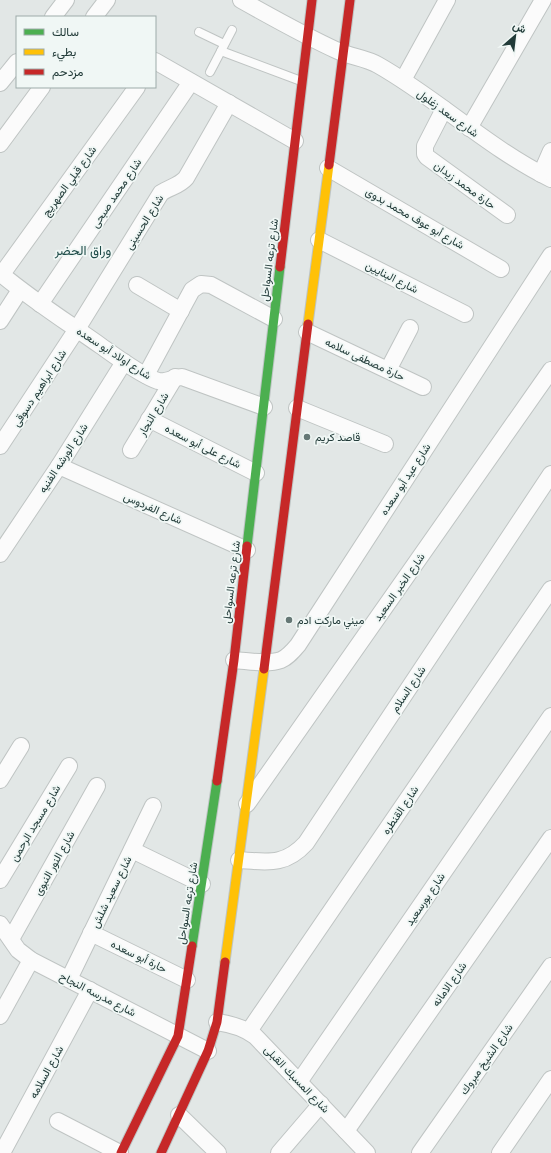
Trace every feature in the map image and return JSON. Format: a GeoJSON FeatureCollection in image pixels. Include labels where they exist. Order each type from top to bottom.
{"type":"FeatureCollection","features":[{"type":"Feature","properties":{"kind":"main road","name":"شارع ترعه السواحل"},"geometry":{"type":"LineString","coordinates":[[120,1153],[178,1036],[202,884],[234,660],[312,0]]}},
{"type":"Feature","properties":{"kind":"main road"},"geometry":{"type":"LineString","coordinates":[[161,1153],[180,1115],[208,1051],[217,1022],[350,0]]}},
{"type":"Feature","properties":{"kind":"street"},"geometry":{"type":"LineString","coordinates":[[54,16],[66,0]]}},
{"type":"Feature","properties":{"kind":"street"},"geometry":{"type":"LineString","coordinates":[[95,16],[107,0]]}},
{"type":"Feature","properties":{"kind":"street","name":"شارع سعد زغلول"},"geometry":{"type":"LineString","coordinates":[[241,0],[308,37],[343,53],[377,64],[403,80],[504,152],[546,176]]}},
{"type":"Feature","properties":{"kind":"street"},"geometry":{"type":"LineString","coordinates":[[403,80],[446,0]]}},
{"type":"Feature","properties":{"kind":"street"},"geometry":{"type":"LineString","coordinates":[[469,128],[543,0]]}},
{"type":"Feature","properties":{"kind":"street"},"geometry":{"type":"LineString","coordinates":[[0,83],[16,63]]}},
{"type":"Feature","properties":{"kind":"street"},"geometry":{"type":"LineString","coordinates":[[156,63],[295,142]]}},
{"type":"Feature","properties":{"kind":"street","name":"شارع محمد صبحى"},"geometry":{"type":"LineString","coordinates":[[40,304],[191,82]]}},
{"type":"Feature","properties":{"kind":"street"},"geometry":{"type":"LineString","coordinates":[[0,144],[41,88]]}},
{"type":"Feature","properties":{"kind":"street","name":"شارع قبلي الصهريج"},"geometry":{"type":"LineString","coordinates":[[1,274],[136,88]]}},
{"type":"Feature","properties":{"kind":"street","name":"شارع الحسينى"},"geometry":{"type":"LineString","coordinates":[[77,329],[161,193],[181,184],[186,178],[228,103]]}},
{"type":"Feature","properties":{"kind":"street","name":"حارة محمد زيدان"},"geometry":{"type":"LineString","coordinates":[[444,109],[425,146],[425,154],[507,216]]}},
{"type":"Feature","properties":{"kind":"street"},"geometry":{"type":"LineString","coordinates":[[546,176],[551,151]]}},
{"type":"Feature","properties":{"kind":"street","name":"شارع أبو عوف محمد بدوى"},"geometry":{"type":"LineString","coordinates":[[328,168],[501,269]]}},
{"type":"Feature","properties":{"kind":"street","name":"شارع البنايين"},"geometry":{"type":"LineString","coordinates":[[319,240],[465,314]]}},
{"type":"Feature","properties":{"kind":"street","name":"شارع عيد أبو سعده"},"geometry":{"type":"LineString","coordinates":[[234,660],[264,662],[282,660],[291,654],[298,646],[551,255]]}},
{"type":"Feature","properties":{"kind":"street","name":"شارع اولاد أبو سعده"},"geometry":{"type":"LineString","coordinates":[[1,274],[40,304],[124,362],[146,375],[160,381],[175,377],[182,377],[264,407]]}},
{"type":"Feature","properties":{"kind":"street"},"geometry":{"type":"LineString","coordinates":[[146,375],[192,290],[201,284],[211,285],[274,318]]}},
{"type":"Feature","properties":{"kind":"street"},"geometry":{"type":"LineString","coordinates":[[137,285],[181,310]]}},
{"type":"Feature","properties":{"kind":"street"},"geometry":{"type":"LineString","coordinates":[[0,321],[20,290]]}},
{"type":"Feature","properties":{"kind":"street"},"geometry":{"type":"LineString","coordinates":[[388,370],[410,328]]}},
{"type":"Feature","properties":{"kind":"street","name":"شارع ابراهيم دسوقى"},"geometry":{"type":"LineString","coordinates":[[0,446],[77,329]]}},
{"type":"Feature","properties":{"kind":"street","name":"حارة مصطفى سلامه"},"geometry":{"type":"LineString","coordinates":[[307,332],[423,387]]}},
{"type":"Feature","properties":{"kind":"street","name":"شارع الورشه الفنيه"},"geometry":{"type":"LineString","coordinates":[[0,554],[59,466],[124,362]]}},
{"type":"Feature","properties":{"kind":"street","name":"شارع الخبر السعيد"},"geometry":{"type":"LineString","coordinates":[[246,805],[551,370]]}},
{"type":"Feature","properties":{"kind":"street","name":"شارع النجار"},"geometry":{"type":"LineString","coordinates":[[131,450],[175,377]]}},
{"type":"Feature","properties":{"kind":"street"},"geometry":{"type":"LineString","coordinates":[[297,408],[385,444]]}},
{"type":"Feature","properties":{"kind":"street","name":"شارع على أبو سعده"},"geometry":{"type":"LineString","coordinates":[[149,419],[256,473]]}},
{"type":"Feature","properties":{"kind":"street","name":"شارع الفردوس"},"geometry":{"type":"LineString","coordinates":[[59,466],[247,550]]}},
{"type":"Feature","properties":{"kind":"street","name":"شارع السلام"},"geometry":{"type":"LineString","coordinates":[[239,860],[272,862],[285,859],[298,852],[551,474]]}},
{"type":"Feature","properties":{"kind":"street","name":"شارع القنطره"},"geometry":{"type":"LineString","coordinates":[[249,1032],[551,589]]}},
{"type":"Feature","properties":{"kind":"street","name":"شارع بورسعيد"},"geometry":{"type":"LineString","coordinates":[[300,1082],[551,716]]}},
{"type":"Feature","properties":{"kind":"street"},"geometry":{"type":"LineString","coordinates":[[0,780],[21,746]]}},
{"type":"Feature","properties":{"kind":"street","name":"شارع مسجد الرحمن"},"geometry":{"type":"LineString","coordinates":[[0,880],[69,766]]}},
{"type":"Feature","properties":{"kind":"street","name":"شارع النور النبوى"},"geometry":{"type":"LineString","coordinates":[[11,940],[97,786]]}},
{"type":"Feature","properties":{"kind":"street","name":"شارع سعيد شلش"},"geometry":{"type":"LineString","coordinates":[[68,979],[154,806]]}},
{"type":"Feature","properties":{"kind":"street","name":"شارع الامانه"},"geometry":{"type":"LineString","coordinates":[[346,1131],[551,838]]}},
{"type":"Feature","properties":{"kind":"street"},"geometry":{"type":"LineString","coordinates":[[132,850],[202,884]]}},
{"type":"Feature","properties":{"kind":"street","name":"شارع مدرسه النجاح"},"geometry":{"type":"LineString","coordinates":[[0,924],[18,950],[31,960],[208,1051]]}},
{"type":"Feature","properties":{"kind":"street","name":"حارة أبو سعده"},"geometry":{"type":"LineString","coordinates":[[91,933],[187,980]]}},
{"type":"Feature","properties":{"kind":"street"},"geometry":{"type":"LineString","coordinates":[[0,1016],[31,960]]}},
{"type":"Feature","properties":{"kind":"street","name":"شارع الشيخ مبروك"},"geometry":{"type":"LineString","coordinates":[[420,1153],[551,966]]}},
{"type":"Feature","properties":{"kind":"street","name":"شارع السلامه"},"geometry":{"type":"LineString","coordinates":[[2,1153],[90,990]]}},
{"type":"Feature","properties":{"kind":"street","name":"شارع المسبك القبلى"},"geometry":{"type":"LineString","coordinates":[[217,1022],[230,1024],[249,1032],[260,1041],[346,1131],[361,1151]]}},
{"type":"Feature","properties":{"kind":"street"},"geometry":{"type":"LineString","coordinates":[[500,1153],[551,1079]]}},
{"type":"Feature","properties":{"kind":"street"},"geometry":{"type":"LineString","coordinates":[[279,1153],[321,1104]]}},
{"type":"Feature","properties":{"kind":"street"},"geometry":{"type":"LineString","coordinates":[[180,1115],[218,1153]]}},
{"type":"Feature","properties":{"kind":"street"},"geometry":{"type":"LineString","coordinates":[[58,1122],[120,1153]]}},
{"type":"Feature","properties":{"kind":"lane"},"geometry":{"type":"LineString","coordinates":[[210,72],[232,30]]}},
{"type":"Feature","properties":{"kind":"lane"},"geometry":{"type":"LineString","coordinates":[[199,32],[223,48],[302,82]]}},
{"type":"Feature","properties":{"kind":"traffic: fast"},"geometry":{"type":"LineString","coordinates":[[247,546],[280,267]]}},
{"type":"Feature","properties":{"kind":"traffic: fast"},"geometry":{"type":"LineString","coordinates":[[192,946],[217,781]]}},
{"type":"Feature","properties":{"kind":"traffic: slow"},"geometry":{"type":"LineString","coordinates":[[308,324],[329,165]]}},
{"type":"Feature","properties":{"kind":"traffic: slow"},"geometry":{"type":"LineString","coordinates":[[225,962],[264,669]]}},
{"type":"Feature","properties":{"kind":"traffic: jam"},"geometry":{"type":"LineString","coordinates":[[280,267],[312,0]]}},
{"type":"Feature","properties":{"kind":"traffic: jam"},"geometry":{"type":"LineString","coordinates":[[329,165],[350,0]]}},
{"type":"Feature","properties":{"kind":"traffic: jam"},"geometry":{"type":"LineString","coordinates":[[264,669],[308,324]]}},
{"type":"Feature","properties":{"kind":"traffic: jam"},"geometry":{"type":"LineString","coordinates":[[217,781],[234,660],[247,546]]}},
{"type":"Feature","properties":{"kind":"traffic: jam"},"geometry":{"type":"LineString","coordinates":[[121,1153],[178,1036],[192,946]]}},
{"type":"Feature","properties":{"kind":"traffic: jam"},"geometry":{"type":"LineString","coordinates":[[161,1153],[208,1051],[217,1022],[225,962]]}},
{"type":"Feature","properties":{"kind":"place","name":"قاصد كريم"},"geometry":{"type":"Point","coordinates":[307,437]}},
{"type":"Feature","properties":{"kind":"place","name":"ميني ماركت ادم"},"geometry":{"type":"Point","coordinates":[289,620]}},
{"type":"Feature","properties":{"kind":"district","name":"وراق الحضر"},"geometry":{"type":"Point","coordinates":[83,250]}}]}
